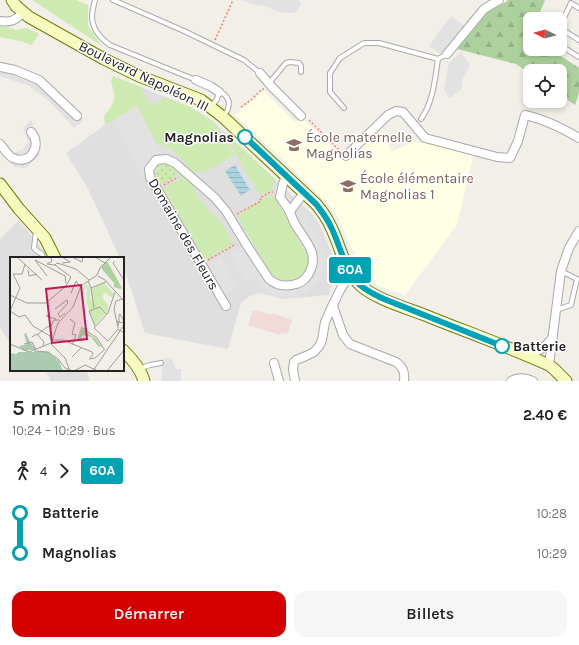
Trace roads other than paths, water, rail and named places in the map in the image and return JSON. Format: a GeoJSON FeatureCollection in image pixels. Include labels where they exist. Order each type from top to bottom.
{"type":"FeatureCollection","features":[{"type":"Feature","properties":{"kind":"main road","name":"Boulevard Napoléon III"},"geometry":{"type":"LineString","coordinates":[[12,0],[16,6],[29,17],[104,59],[139,76],[201,100],[211,107],[316,204],[326,216],[347,265],[359,284],[375,295],[549,365],[554,369],[561,380]]}},
{"type":"Feature","properties":{"kind":"main road"},"geometry":{"type":"LineString","coordinates":[[0,184],[45,238],[54,257]]}},
{"type":"Feature","properties":{"kind":"main road"},"geometry":{"type":"LineString","coordinates":[[124,351],[139,369],[144,381]]}},
{"type":"Feature","properties":{"kind":"street"},"geometry":{"type":"LineString","coordinates":[[446,54],[484,9],[499,0]]}},
{"type":"Feature","properties":{"kind":"street"},"geometry":{"type":"LineString","coordinates":[[0,21],[8,22],[16,20],[23,12]]}},
{"type":"Feature","properties":{"kind":"street"},"geometry":{"type":"LineString","coordinates":[[0,67],[15,70],[39,80],[77,116]]}},
{"type":"Feature","properties":{"kind":"street"},"geometry":{"type":"LineString","coordinates":[[260,73],[270,85],[302,116]]}},
{"type":"Feature","properties":{"kind":"street"},"geometry":{"type":"LineString","coordinates":[[196,80],[219,92]]}},
{"type":"Feature","properties":{"kind":"street"},"geometry":{"type":"LineString","coordinates":[[346,156],[388,115],[396,111],[403,112],[425,138],[497,157],[510,158],[518,141],[525,115],[535,117],[579,138]]}},
{"type":"Feature","properties":{"kind":"street"},"geometry":{"type":"LineString","coordinates":[[0,144],[12,158],[24,160],[32,154],[36,144],[36,139],[32,132]]}},
{"type":"Feature","properties":{"kind":"street","name":"Domaine des Fleurs"},"geometry":{"type":"LineString","coordinates":[[226,306],[150,177],[149,169],[156,160],[166,159],[175,163],[186,172],[226,211],[269,280],[281,286],[298,284],[305,279],[313,261],[312,251],[295,224],[290,211],[280,197],[286,176]]}},
{"type":"Feature","properties":{"kind":"street"},"geometry":{"type":"LineString","coordinates":[[290,211],[304,193]]}},
{"type":"Feature","properties":{"kind":"street"},"geometry":{"type":"LineString","coordinates":[[549,365],[561,271],[567,252],[579,232]]}},
{"type":"Feature","properties":{"kind":"street"},"geometry":{"type":"LineString","coordinates":[[295,381],[292,369],[294,362],[314,352],[320,345],[325,322],[343,285],[352,275]]}},
{"type":"Feature","properties":{"kind":"street"},"geometry":{"type":"LineString","coordinates":[[334,303],[333,306],[343,335],[350,344],[396,362],[401,366],[404,381]]}},
{"type":"Feature","properties":{"kind":"street"},"geometry":{"type":"LineString","coordinates":[[524,355],[541,350],[552,337]]}},
{"type":"Feature","properties":{"kind":"street"},"geometry":{"type":"LineString","coordinates":[[274,363],[279,381]]}},
{"type":"Feature","properties":{"kind":"street"},"geometry":{"type":"LineString","coordinates":[[511,381],[519,378],[533,381]]}},
{"type":"Feature","properties":{"kind":"lane"},"geometry":{"type":"LineString","coordinates":[[95,0],[92,16],[94,26],[104,41],[110,45],[196,80]]}},
{"type":"Feature","properties":{"kind":"lane"},"geometry":{"type":"LineString","coordinates":[[113,0],[184,31],[244,60],[260,73]]}},
{"type":"Feature","properties":{"kind":"lane"},"geometry":{"type":"LineString","coordinates":[[567,12],[571,2],[579,8]]}},
{"type":"Feature","properties":{"kind":"lane"},"geometry":{"type":"LineString","coordinates":[[567,32],[579,40]]}},
{"type":"Feature","properties":{"kind":"lane"},"geometry":{"type":"LineString","coordinates":[[344,108],[330,92],[330,73],[340,58],[364,43],[379,43],[438,59],[446,54]]}},
{"type":"Feature","properties":{"kind":"lane"},"geometry":{"type":"LineString","coordinates":[[567,49],[579,57]]}},
{"type":"Feature","properties":{"kind":"lane"},"geometry":{"type":"LineString","coordinates":[[421,119],[426,112],[433,89],[438,59]]}},
{"type":"Feature","properties":{"kind":"lane"},"geometry":{"type":"LineString","coordinates":[[270,85],[286,63],[299,63],[301,66],[301,72]]}},
{"type":"Feature","properties":{"kind":"lane"},"geometry":{"type":"LineString","coordinates":[[211,107],[217,99],[219,92],[226,95],[228,99],[228,108],[223,117]]}},
{"type":"Feature","properties":{"kind":"lane"},"geometry":{"type":"LineString","coordinates":[[36,229],[34,248],[37,252],[42,254],[43,257]]}},
{"type":"Feature","properties":{"kind":"lane"},"geometry":{"type":"LineString","coordinates":[[556,310],[571,305],[577,279],[561,271]]}},
{"type":"Feature","properties":{"kind":"lane"},"geometry":{"type":"LineString","coordinates":[[139,369],[161,363]]}},
{"type":"Feature","properties":{"kind":"water"},"geometry":{"type":"Polygon","coordinates":[[[235,165],[250,190],[241,196],[225,171],[235,165]]]}},
{"type":"Feature","properties":{"kind":"place","name":"Magnolias"},"geometry":{"type":"Point","coordinates":[245,137]}},
{"type":"Feature","properties":{"kind":"place","name":"École maternelle Magnolias"},"geometry":{"type":"Point","coordinates":[294,145]}},
{"type":"Feature","properties":{"kind":"place","name":"École élémentaire Magnolias 1"},"geometry":{"type":"Point","coordinates":[348,186]}},
{"type":"Feature","properties":{"kind":"place","name":"Batterie"},"geometry":{"type":"Point","coordinates":[502,346]}}]}
